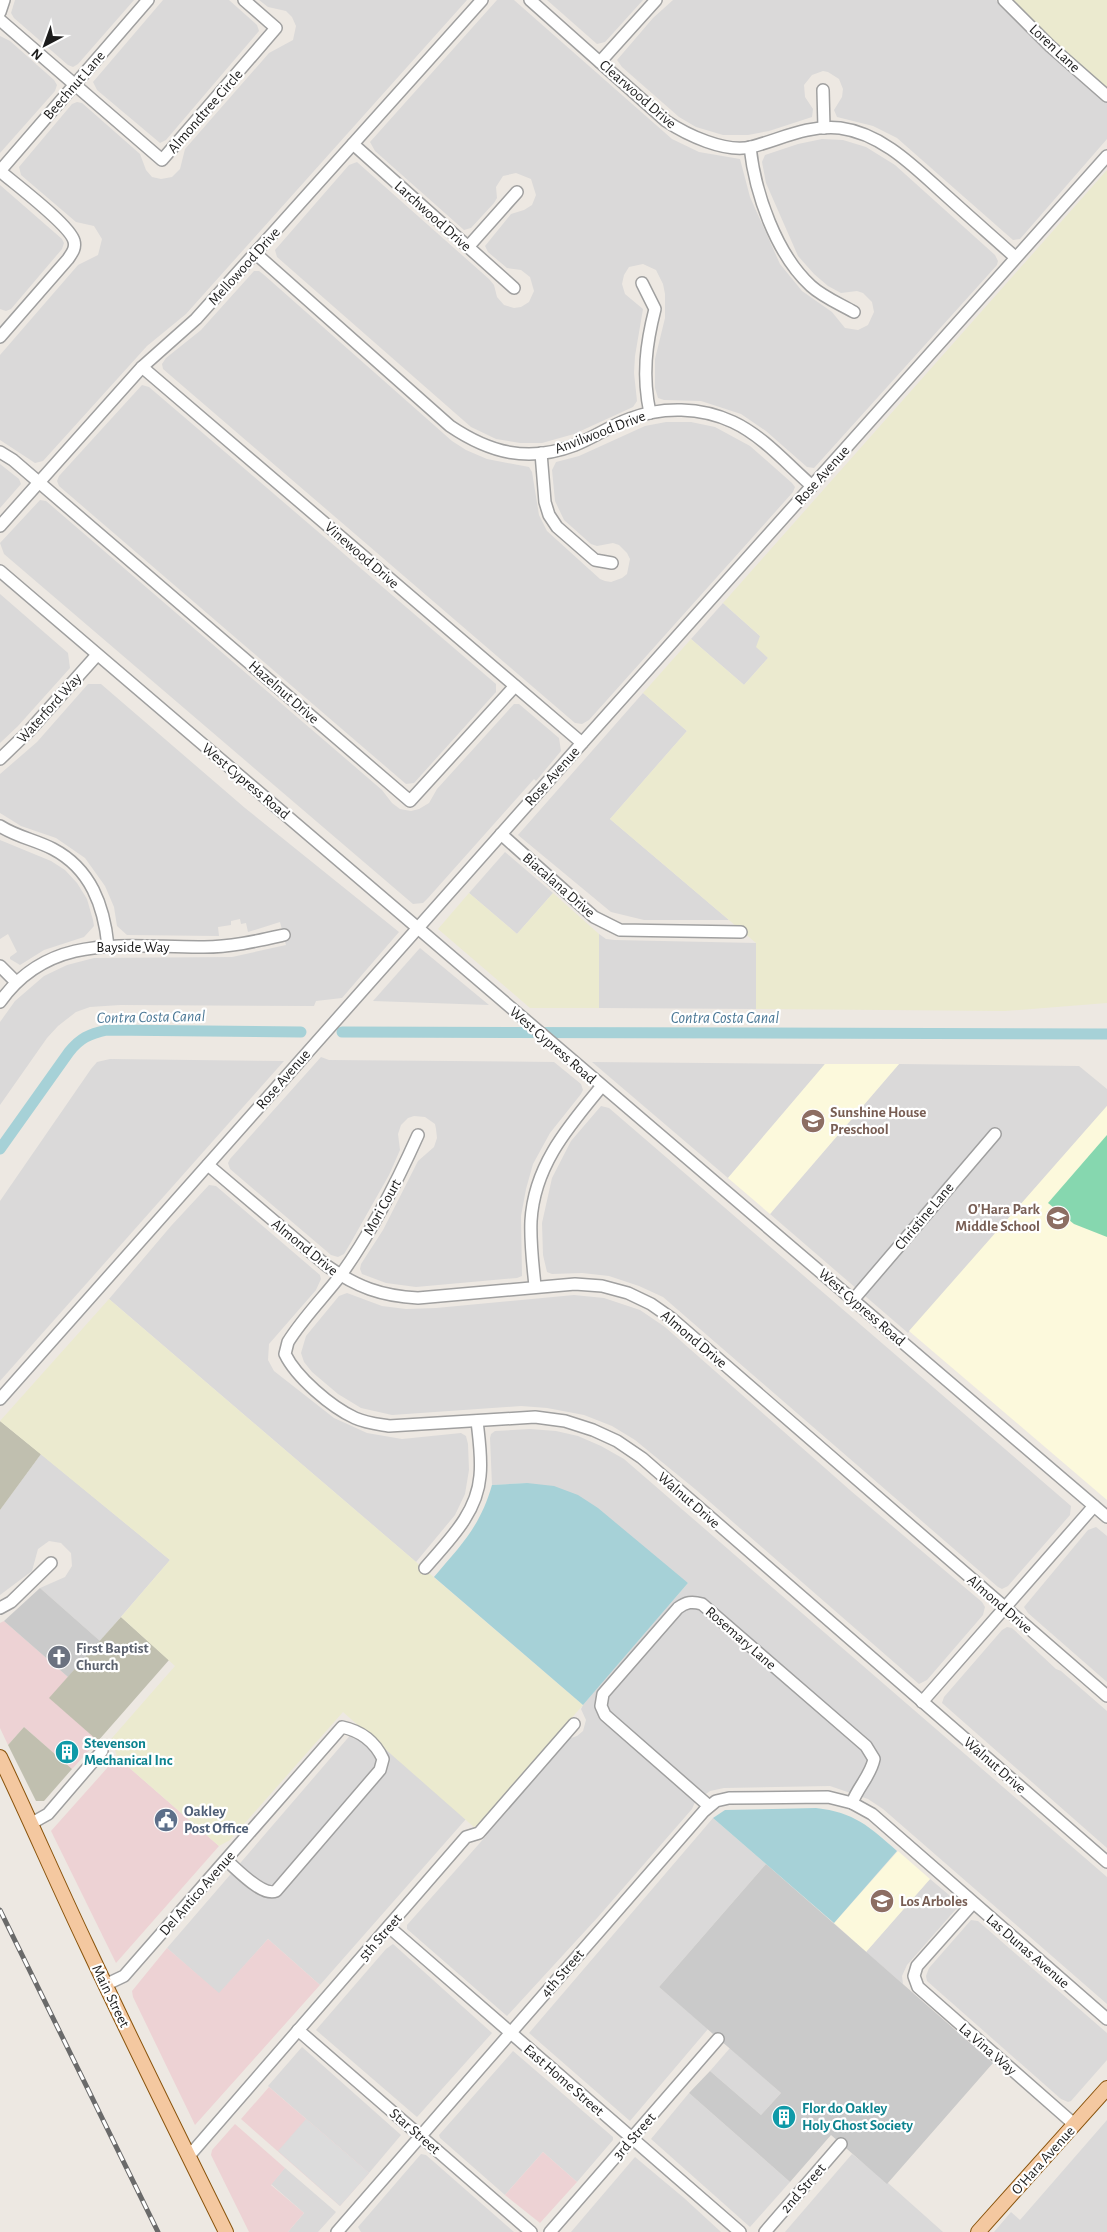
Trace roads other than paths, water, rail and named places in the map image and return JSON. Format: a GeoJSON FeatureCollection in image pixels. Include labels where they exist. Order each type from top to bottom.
{"type":"FeatureCollection","features":[{"type":"Feature","properties":{"kind":"main road","name":"Main Street"},"geometry":{"type":"LineString","coordinates":[[0,1757],[105,1985],[226,2232]]}},
{"type":"Feature","properties":{"kind":"main road","name":"O'Hara Avenue"},"geometry":{"type":"LineString","coordinates":[[978,2232],[1107,2088]]}},
{"type":"Feature","properties":{"kind":"street"},"geometry":{"type":"LineString","coordinates":[[0,12],[4,0]]}},
{"type":"Feature","properties":{"kind":"street","name":"Beechnut Lane"},"geometry":{"type":"LineString","coordinates":[[0,171],[148,0]]}},
{"type":"Feature","properties":{"kind":"street","name":"Almondtree Circle"},"geometry":{"type":"LineString","coordinates":[[74,84],[162,160],[276,28],[244,0]]}},
{"type":"Feature","properties":{"kind":"street","name":"Mellowood Drive"},"geometry":{"type":"LineString","coordinates":[[0,526],[142,367],[196,319],[482,0]]}},
{"type":"Feature","properties":{"kind":"street","name":"Clearwood Drive"},"geometry":{"type":"LineString","coordinates":[[530,0],[666,121],[685,134],[711,143],[750,147],[797,131],[824,128],[841,128],[871,137],[896,152],[1015,257]]}},
{"type":"Feature","properties":{"kind":"street"},"geometry":{"type":"LineString","coordinates":[[600,62],[656,0]]}},
{"type":"Feature","properties":{"kind":"street","name":"Loren Lane"},"geometry":{"type":"LineString","coordinates":[[1004,0],[1050,46],[1107,96]]}},
{"type":"Feature","properties":{"kind":"street"},"geometry":{"type":"LineString","coordinates":[[0,20],[74,84]]}},
{"type":"Feature","properties":{"kind":"street"},"geometry":{"type":"LineString","coordinates":[[823,90],[824,128]]}},
{"type":"Feature","properties":{"kind":"street","name":"Larchwood Drive"},"geometry":{"type":"LineString","coordinates":[[353,144],[514,288]]}},
{"type":"Feature","properties":{"kind":"street"},"geometry":{"type":"LineString","coordinates":[[750,147],[756,188],[782,249],[796,270],[812,287],[854,312]]}},
{"type":"Feature","properties":{"kind":"street","name":"Rose Avenue"},"geometry":{"type":"LineString","coordinates":[[0,1399],[582,743],[1107,156]]}},
{"type":"Feature","properties":{"kind":"street"},"geometry":{"type":"LineString","coordinates":[[0,171],[67,228],[74,243],[74,251],[68,259],[2,329]]}},
{"type":"Feature","properties":{"kind":"street"},"geometry":{"type":"LineString","coordinates":[[468,247],[517,192]]}},
{"type":"Feature","properties":{"kind":"street","name":"Anvilwood Drive"},"geometry":{"type":"LineString","coordinates":[[256,253],[450,426],[467,438],[486,447],[515,454],[541,453],[576,444],[629,419],[650,413],[668,410],[699,411],[733,422],[759,438],[812,486]]}},
{"type":"Feature","properties":{"kind":"street"},"geometry":{"type":"LineString","coordinates":[[642,283],[655,309],[648,334],[644,375],[650,413]]}},
{"type":"Feature","properties":{"kind":"street","name":"Vinewood Drive"},"geometry":{"type":"LineString","coordinates":[[142,367],[582,743]]}},
{"type":"Feature","properties":{"kind":"street"},"geometry":{"type":"LineString","coordinates":[[0,452],[13,460],[39,482]]}},
{"type":"Feature","properties":{"kind":"street"},"geometry":{"type":"LineString","coordinates":[[541,453],[545,502],[549,515],[557,527],[594,560],[612,563]]}},
{"type":"Feature","properties":{"kind":"street","name":"Hazelnut Drive"},"geometry":{"type":"LineString","coordinates":[[39,482],[410,801],[515,686]]}},
{"type":"Feature","properties":{"kind":"street","name":"West Cypress Road"},"geometry":{"type":"LineString","coordinates":[[0,572],[1107,1517]]}},
{"type":"Feature","properties":{"kind":"street","name":"Waterford Way"},"geometry":{"type":"LineString","coordinates":[[0,758],[29,731],[97,655]]}},
{"type":"Feature","properties":{"kind":"street"},"geometry":{"type":"LineString","coordinates":[[0,826],[14,835],[53,849],[69,860],[85,875],[96,893],[103,913],[108,946]]}},
{"type":"Feature","properties":{"kind":"street","name":"Biacalana Drive"},"geometry":{"type":"LineString","coordinates":[[501,834],[594,917],[620,930],[742,932]]}},
{"type":"Feature","properties":{"kind":"street","name":"Bayside Way"},"geometry":{"type":"LineString","coordinates":[[0,1002],[16,982],[51,959],[74,950],[108,946],[236,945],[284,935]]}},
{"type":"Feature","properties":{"kind":"street"},"geometry":{"type":"LineString","coordinates":[[0,966],[16,982]]}},
{"type":"Feature","properties":{"kind":"street"},"geometry":{"type":"LineString","coordinates":[[535,1286],[531,1219],[535,1194],[550,1152],[563,1133],[601,1087]]}},
{"type":"Feature","properties":{"kind":"street","name":"Christine Lane"},"geometry":{"type":"LineString","coordinates":[[853,1300],[995,1134]]}},
{"type":"Feature","properties":{"kind":"street","name":"Mori Court"},"geometry":{"type":"LineString","coordinates":[[340,1276],[382,1211],[418,1135]]}},
{"type":"Feature","properties":{"kind":"street","name":"Almond Drive"},"geometry":{"type":"LineString","coordinates":[[208,1165],[340,1276],[374,1292],[395,1297],[418,1298],[535,1286],[575,1284],[602,1286],[628,1293],[651,1304],[664,1313],[1107,1696]]}},
{"type":"Feature","properties":{"kind":"street","name":"Walnut Drive"},"geometry":{"type":"LineString","coordinates":[[340,1276],[288,1342],[285,1354],[290,1365],[298,1374],[338,1407],[354,1418],[371,1424],[389,1426],[535,1417],[565,1421],[593,1430],[617,1441],[649,1465],[1107,1862]]}},
{"type":"Feature","properties":{"kind":"street"},"geometry":{"type":"LineString","coordinates":[[425,1568],[467,1517],[476,1498],[480,1477],[477,1421]]}},
{"type":"Feature","properties":{"kind":"street"},"geometry":{"type":"LineString","coordinates":[[922,1702],[1094,1506]]}},
{"type":"Feature","properties":{"kind":"street"},"geometry":{"type":"LineString","coordinates":[[0,1608],[11,1602],[51,1563]]}},
{"type":"Feature","properties":{"kind":"street","name":"Rosemary Lane"},"geometry":{"type":"LineString","coordinates":[[709,1806],[605,1716],[601,1706],[603,1694],[678,1608],[695,1602],[702,1604],[866,1746],[874,1759],[873,1767],[856,1792],[852,1803]]}},
{"type":"Feature","properties":{"kind":"street","name":"5th Street"},"geometry":{"type":"LineString","coordinates":[[189,2156],[466,1837],[479,1833],[574,1724]]}},
{"type":"Feature","properties":{"kind":"street","name":"Del Antico Avenue"},"geometry":{"type":"LineString","coordinates":[[105,1985],[124,1976],[342,1727],[354,1729],[377,1746],[383,1759],[380,1770],[276,1890],[271,1893],[262,1890],[226,1860]]}},
{"type":"Feature","properties":{"kind":"street"},"geometry":{"type":"LineString","coordinates":[[32,1824],[48,1814],[102,1752]]}},
{"type":"Feature","properties":{"kind":"street","name":"Las Dunas Avenue"},"geometry":{"type":"LineString","coordinates":[[828,1797],[852,1803],[872,1814],[1107,2019]]}},
{"type":"Feature","properties":{"kind":"street","name":"4th Street"},"geometry":{"type":"LineString","coordinates":[[341,2231],[510,2032],[709,1806],[716,1801],[729,1798],[828,1797]]}},
{"type":"Feature","properties":{"kind":"street","name":"La Vina Way"},"geometry":{"type":"LineString","coordinates":[[973,1903],[918,1966],[914,1976],[918,1987],[1075,2125]]}},
{"type":"Feature","properties":{"kind":"street","name":"East Home Street"},"geometry":{"type":"LineString","coordinates":[[389,1927],[740,2232]]}},
{"type":"Feature","properties":{"kind":"street","name":"Star Street"},"geometry":{"type":"LineString","coordinates":[[298,2030],[531,2232]]}},
{"type":"Feature","properties":{"kind":"street","name":"3rd Street"},"geometry":{"type":"LineString","coordinates":[[550,2232],[718,2040]]}},
{"type":"Feature","properties":{"kind":"street","name":"2nd Street"},"geometry":{"type":"LineString","coordinates":[[764,2232],[841,2144]]}},
{"type":"Feature","properties":{"kind":"water"},"geometry":{"type":"Polygon","coordinates":[[[527,1483],[554,1486],[578,1495],[598,1508],[688,1583],[583,1705],[434,1577],[469,1535],[482,1513],[492,1485],[527,1483]]]}},
{"type":"Feature","properties":{"kind":"water"},"geometry":{"type":"Polygon","coordinates":[[[816,1808],[841,1813],[861,1822],[897,1851],[834,1923],[713,1818],[725,1810],[816,1808]]]}},
{"type":"Feature","properties":{"kind":"waterway","name":"Contra Costa Canal"},"geometry":{"type":"LineString","coordinates":[[0,1149],[69,1052],[77,1043],[90,1035],[107,1030],[301,1032]]}},
{"type":"Feature","properties":{"kind":"waterway","name":"Contra Costa Canal"},"geometry":{"type":"LineString","coordinates":[[342,1032],[1107,1034]]}},
{"type":"Feature","properties":{"kind":"railway"},"geometry":{"type":"LineString","coordinates":[[0,1910],[158,2232]]}},
{"type":"Feature","properties":{"kind":"place","name":"Sunshine House Preschool"},"geometry":{"type":"Point","coordinates":[813,1121]}},
{"type":"Feature","properties":{"kind":"place","name":"O'Hara Park Middle School"},"geometry":{"type":"Point","coordinates":[1058,1218]}},
{"type":"Feature","properties":{"kind":"place","name":"First Baptist Church"},"geometry":{"type":"Point","coordinates":[59,1657]}},
{"type":"Feature","properties":{"kind":"place","name":"Stevenson Mechanical Inc"},"geometry":{"type":"Point","coordinates":[67,1752]}},
{"type":"Feature","properties":{"kind":"place","name":"Oakley Post Office"},"geometry":{"type":"Point","coordinates":[166,1820]}},
{"type":"Feature","properties":{"kind":"place","name":"Los Arboles"},"geometry":{"type":"Point","coordinates":[882,1901]}},
{"type":"Feature","properties":{"kind":"place","name":"Flor do Oakley Holy Ghost Society"},"geometry":{"type":"Point","coordinates":[784,2117]}}]}
